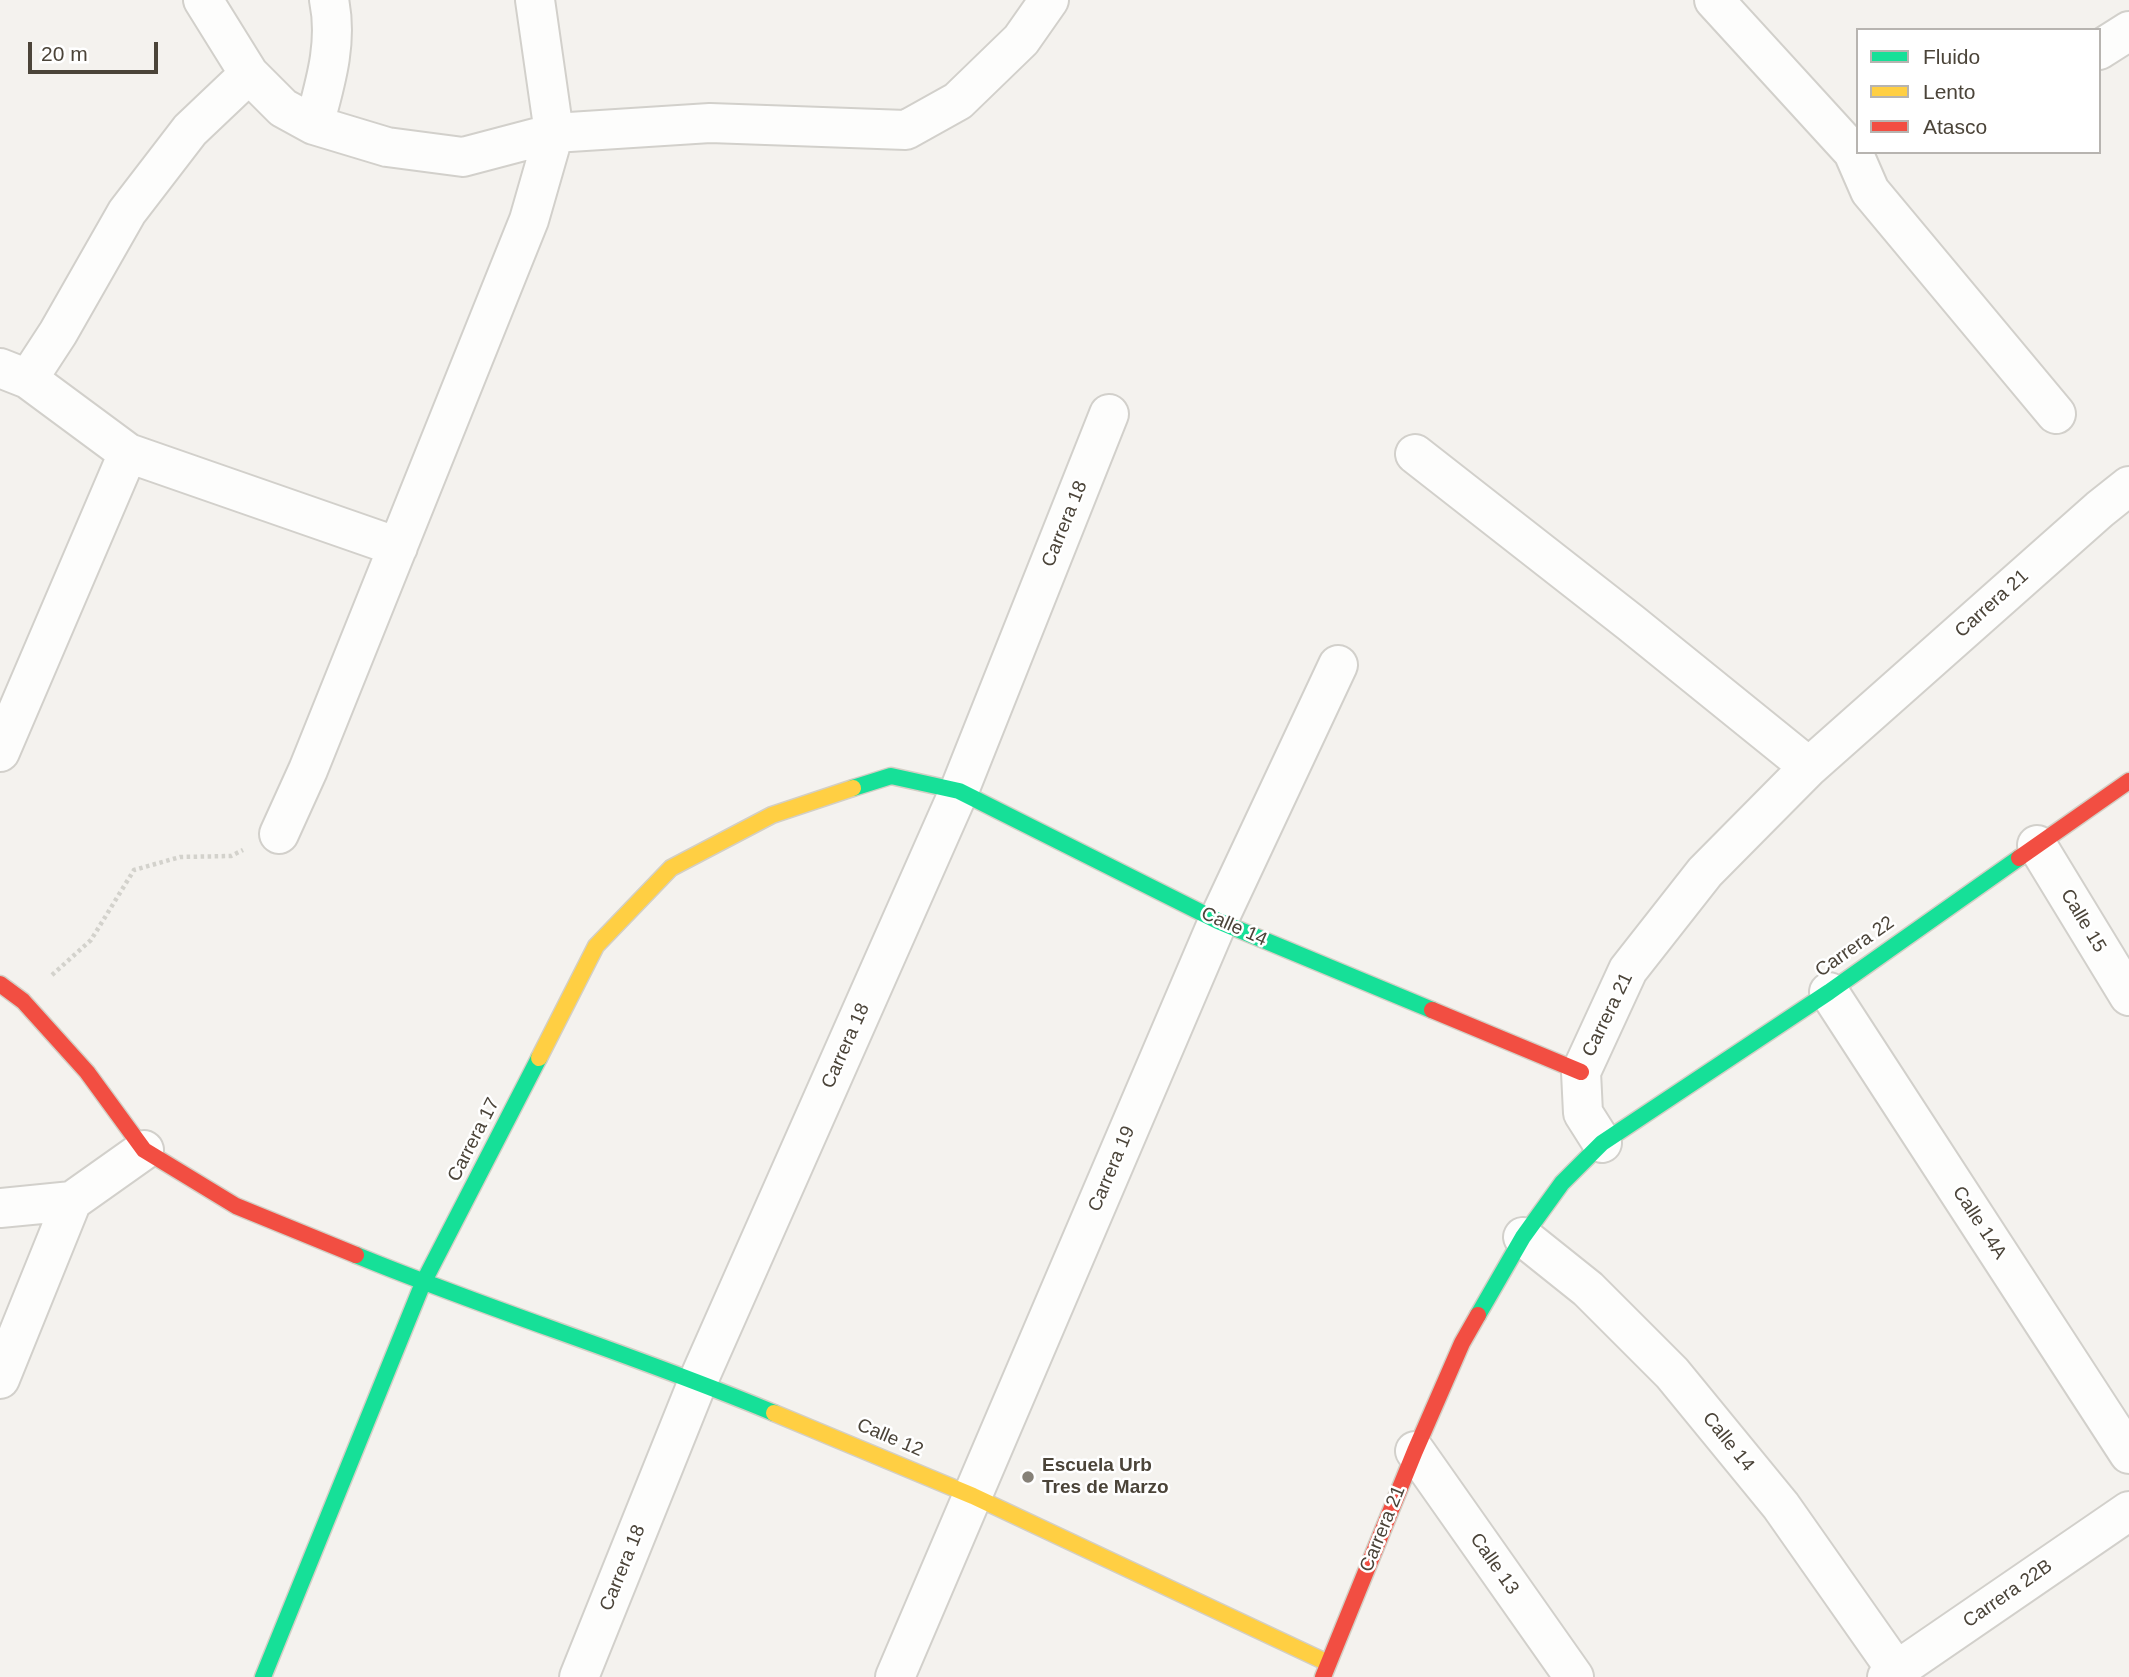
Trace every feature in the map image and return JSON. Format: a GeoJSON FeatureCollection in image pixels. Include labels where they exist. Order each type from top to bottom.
{"type":"FeatureCollection","features":[{"type":"Feature","properties":{"kind":"street"},"geometry":{"type":"LineString","coordinates":[[203,0],[249,74],[283,108],[314,125],[387,147],[463,157],[554,133],[710,123],[906,130],[958,101],[1021,40],[1050,0]]}},
{"type":"Feature","properties":{"kind":"street"},"geometry":{"type":"LineString","coordinates":[[314,125],[331,65],[332,12],[329,0]]}},
{"type":"Feature","properties":{"kind":"street"},"geometry":{"type":"LineString","coordinates":[[279,834],[308,770],[529,220],[554,133],[535,0]]}},
{"type":"Feature","properties":{"kind":"street"},"geometry":{"type":"LineString","coordinates":[[1714,0],[1856,152]]}},
{"type":"Feature","properties":{"kind":"street"},"geometry":{"type":"LineString","coordinates":[[2101,49],[2129,31]]}},
{"type":"Feature","properties":{"kind":"street"},"geometry":{"type":"LineString","coordinates":[[249,74],[190,130],[127,212],[58,333],[14,374],[128,453],[398,547]]}},
{"type":"Feature","properties":{"kind":"street"},"geometry":{"type":"LineString","coordinates":[[1857,154],[1870,191],[2056,414]]}},
{"type":"Feature","properties":{"kind":"street","name":"Carrera 18"},"geometry":{"type":"LineString","coordinates":[[579,1677],[698,1381],[959,791],[1109,414]]}},
{"type":"Feature","properties":{"kind":"street"},"geometry":{"type":"LineString","coordinates":[[0,752],[128,453]]}},
{"type":"Feature","properties":{"kind":"street"},"geometry":{"type":"LineString","coordinates":[[1415,454],[1809,767]]}},
{"type":"Feature","properties":{"kind":"street","name":"Carrera 21"},"geometry":{"type":"LineString","coordinates":[[1325,1670],[1462,1343],[1523,1237],[1562,1183],[1602,1143],[1583,1113],[1581,1072],[1628,970],[1705,872],[1809,767],[2129,486]]}},
{"type":"Feature","properties":{"kind":"street","name":"Carrera 19"},"geometry":{"type":"LineString","coordinates":[[895,1677],[1219,921],[1338,665]]}},
{"type":"Feature","properties":{"kind":"street","name":"Calle 14"},"geometry":{"type":"LineString","coordinates":[[891,776],[959,791],[1219,921],[1581,1072]]}},
{"type":"Feature","properties":{"kind":"street","name":"Carrera 17"},"geometry":{"type":"LineString","coordinates":[[263,1677],[423,1283],[596,946],[671,867],[772,815],[891,776]]}},
{"type":"Feature","properties":{"kind":"street","name":"Carrera 22"},"geometry":{"type":"LineString","coordinates":[[1602,1143],[1829,992],[2129,781]]}},
{"type":"Feature","properties":{"kind":"street","name":"Calle 15"},"geometry":{"type":"LineString","coordinates":[[2037,845],[2129,996]]}},
{"type":"Feature","properties":{"kind":"street"},"geometry":{"type":"LineString","coordinates":[[0,984],[23,1001],[87,1072],[144,1150],[72,1201],[0,1208]]}},
{"type":"Feature","properties":{"kind":"street","name":"Calle 14A"},"geometry":{"type":"LineString","coordinates":[[1829,992],[2129,1454]]}},
{"type":"Feature","properties":{"kind":"street","name":"Calle 12"},"geometry":{"type":"LineString","coordinates":[[144,1150],[236,1206],[423,1283],[698,1381],[973,1496],[1325,1670]]}},
{"type":"Feature","properties":{"kind":"street"},"geometry":{"type":"LineString","coordinates":[[0,1379],[72,1201]]}},
{"type":"Feature","properties":{"kind":"street","name":"Calle 14"},"geometry":{"type":"LineString","coordinates":[[1523,1237],[1588,1289],[1672,1373],[1781,1506],[1895,1675]]}},
{"type":"Feature","properties":{"kind":"street","name":"Calle 13"},"geometry":{"type":"LineString","coordinates":[[1415,1451],[1574,1677]]}},
{"type":"Feature","properties":{"kind":"street","name":"Carrera 22B"},"geometry":{"type":"LineString","coordinates":[[1895,1675],[2129,1511]]}},
{"type":"Feature","properties":{"kind":"path"},"geometry":{"type":"LineString","coordinates":[[23,1001],[91,940],[134,870],[180,857],[231,856],[279,834]]}},
{"type":"Feature","properties":{"kind":"traffic: fast"},"geometry":{"type":"LineString","coordinates":[[853,788],[891,776],[959,791],[1218,921],[1432,1010]]}},
{"type":"Feature","properties":{"kind":"traffic: fast"},"geometry":{"type":"LineString","coordinates":[[1478,1315],[1523,1237],[1562,1183],[1602,1143],[1829,992],[2019,858]]}},
{"type":"Feature","properties":{"kind":"traffic: fast"},"geometry":{"type":"LineString","coordinates":[[263,1677],[423,1283],[539,1058]]}},
{"type":"Feature","properties":{"kind":"traffic: fast"},"geometry":{"type":"LineString","coordinates":[[356,1255],[774,1413]]}},
{"type":"Feature","properties":{"kind":"traffic: slow"},"geometry":{"type":"LineString","coordinates":[[539,1058],[596,946],[671,868],[772,815],[853,788]]}},
{"type":"Feature","properties":{"kind":"traffic: slow"},"geometry":{"type":"LineString","coordinates":[[774,1413],[973,1496],[1328,1663]]}},
{"type":"Feature","properties":{"kind":"traffic: jam"},"geometry":{"type":"LineString","coordinates":[[2019,858],[2129,781]]}},
{"type":"Feature","properties":{"kind":"traffic: jam"},"geometry":{"type":"LineString","coordinates":[[0,984],[23,1001],[87,1072],[144,1150],[236,1206],[356,1255]]}},
{"type":"Feature","properties":{"kind":"traffic: jam"},"geometry":{"type":"LineString","coordinates":[[1432,1010],[1581,1072]]}},
{"type":"Feature","properties":{"kind":"traffic: jam"},"geometry":{"type":"LineString","coordinates":[[1323,1677],[1415,1451],[1462,1343],[1478,1315]]}},
{"type":"Feature","properties":{"kind":"place","name":"Escuela Urb Tres de Marzo"},"geometry":{"type":"Point","coordinates":[1028,1477]}}]}
